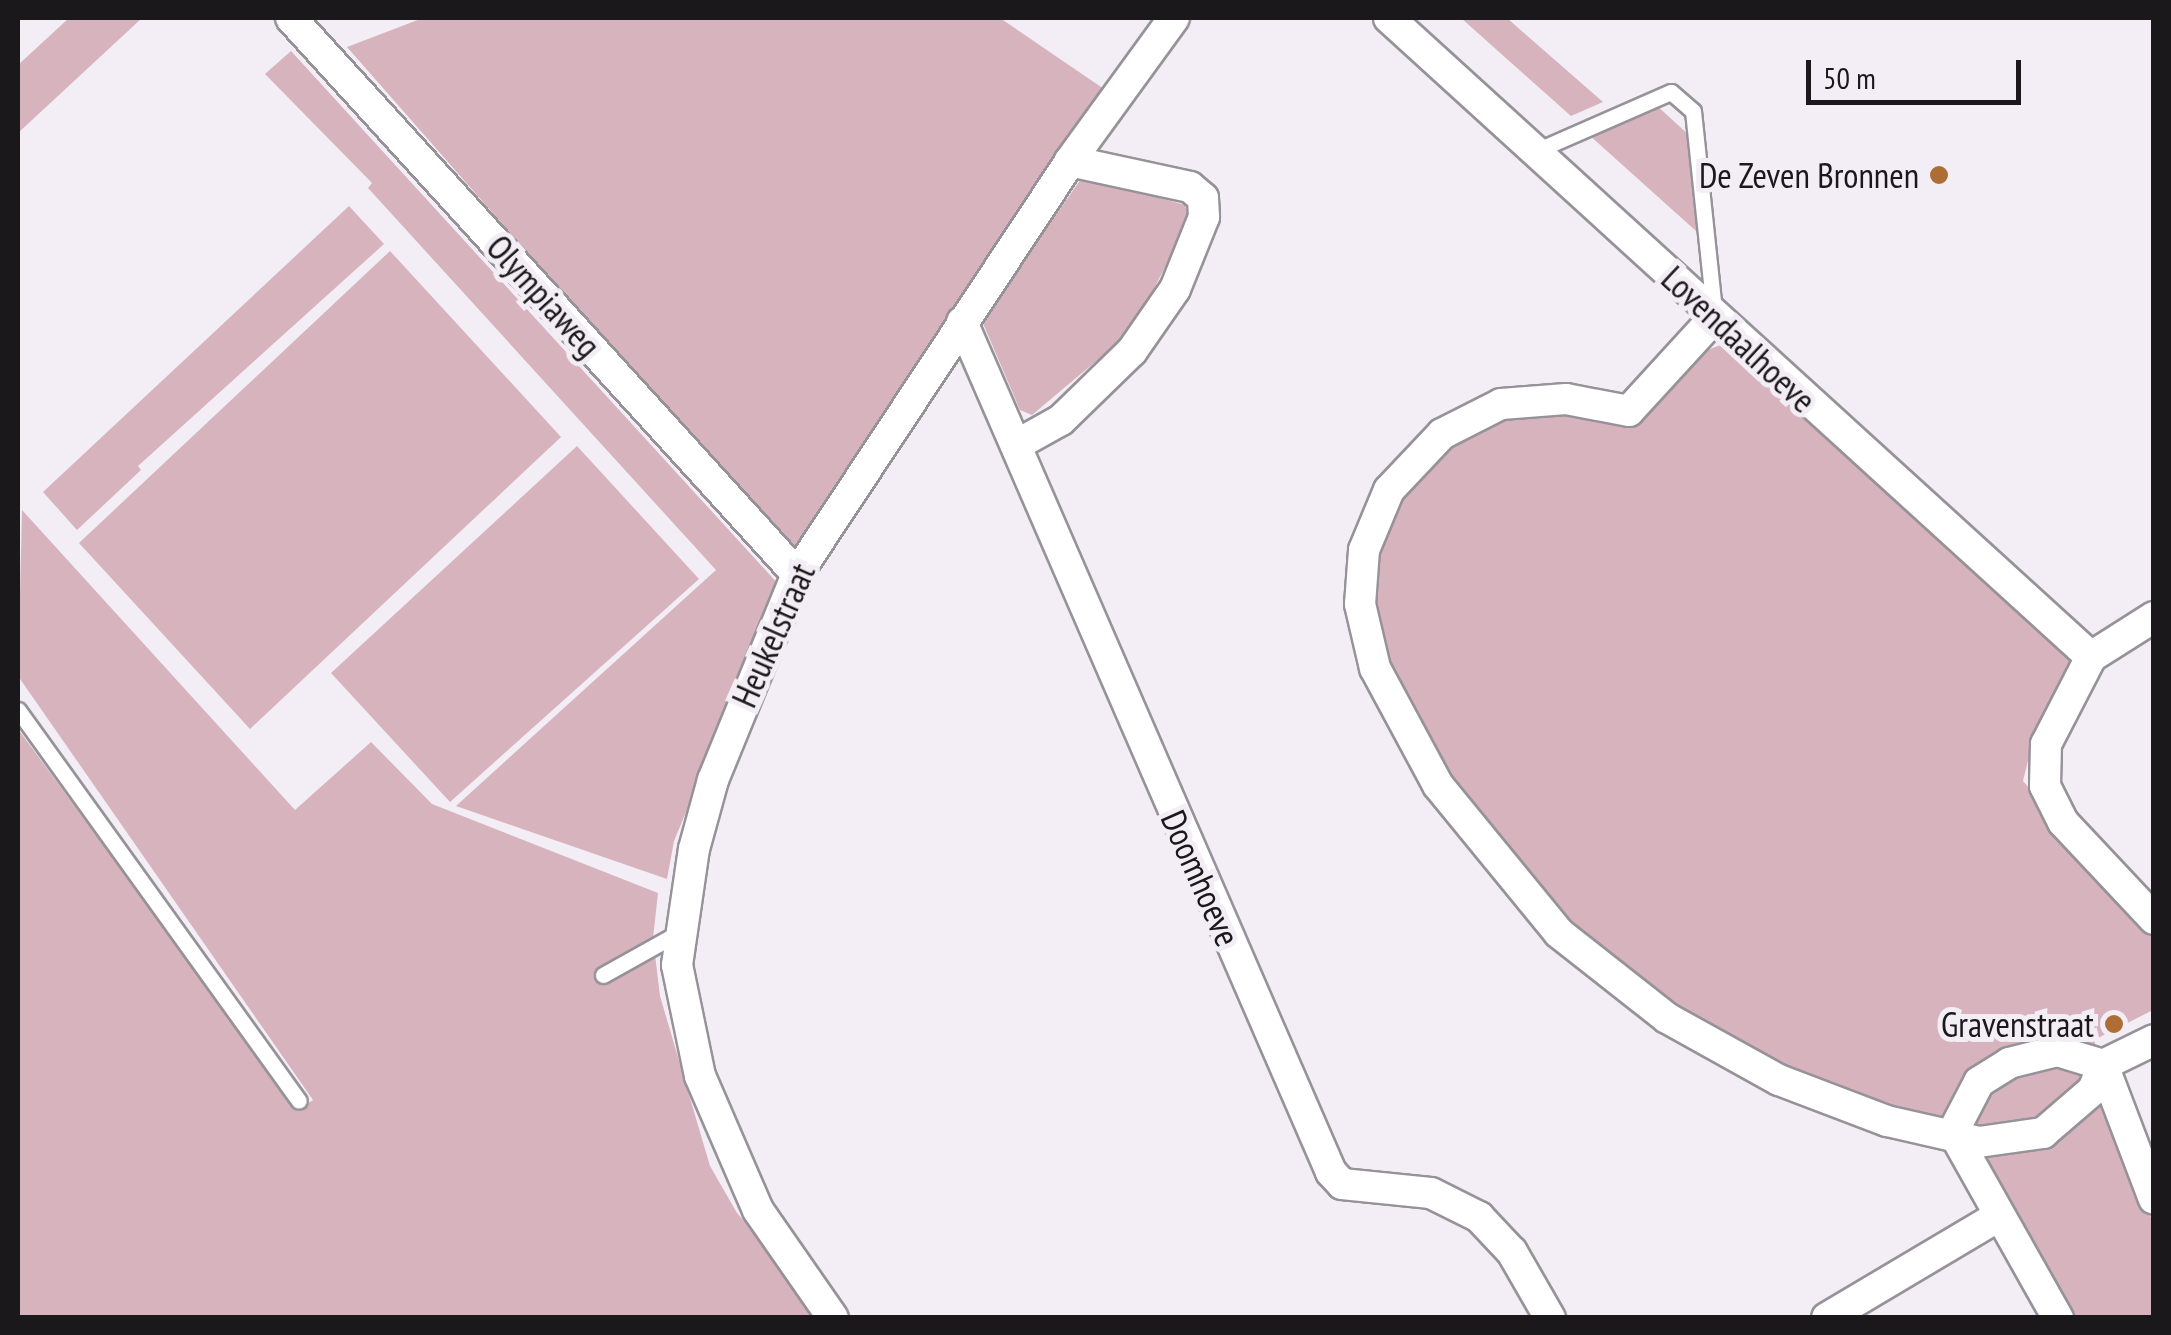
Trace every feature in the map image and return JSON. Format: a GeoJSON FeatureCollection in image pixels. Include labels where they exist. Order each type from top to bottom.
{"type":"FeatureCollection","features":[{"type":"Feature","properties":{"kind":"street","name":"Olympiaweg"},"geometry":{"type":"LineString","coordinates":[[291,18],[797,574]]}},
{"type":"Feature","properties":{"kind":"street","name":"Heukelstraat"},"geometry":{"type":"LineString","coordinates":[[833,1318],[758,1210],[700,1076],[679,994],[680,932],[713,780],[797,574],[1070,161],[1174,18]]}},
{"type":"Feature","properties":{"kind":"street","name":"Lovendaalhoeve"},"geometry":{"type":"LineString","coordinates":[[1397,20],[1715,317],[2091,657]]}},
{"type":"Feature","properties":{"kind":"street"},"geometry":{"type":"LineString","coordinates":[[1018,444],[1061,420],[1132,352],[1175,289],[1204,218],[1203,198],[1190,187],[1070,161]]}},
{"type":"Feature","properties":{"kind":"street"},"geometry":{"type":"LineString","coordinates":[[1715,317],[1629,411],[1566,398],[1501,404],[1442,434],[1388,490],[1364,550],[1360,604],[1370,652],[1438,785],[1559,933],[1667,1018],[1779,1080],[1887,1120],[1953,1132],[1979,1142],[2043,1133],[2094,1090],[2102,1065]]}},
{"type":"Feature","properties":{"kind":"street","name":"Doomhoeve"},"geometry":{"type":"LineString","coordinates":[[962,322],[1332,1172],[1342,1184],[1431,1193],[1479,1217],[1512,1252],[1550,1318]]}},
{"type":"Feature","properties":{"kind":"street"},"geometry":{"type":"LineString","coordinates":[[2154,617],[2091,657],[2046,744],[2045,786],[2063,822],[2154,919]]}},
{"type":"Feature","properties":{"kind":"street"},"geometry":{"type":"LineString","coordinates":[[1953,1132],[1979,1082],[2009,1063],[2057,1051],[2102,1065],[2154,1040]]}},
{"type":"Feature","properties":{"kind":"street"},"geometry":{"type":"LineString","coordinates":[[2102,1065],[2154,1199]]}},
{"type":"Feature","properties":{"kind":"street"},"geometry":{"type":"LineString","coordinates":[[1953,1132],[2058,1318]]}},
{"type":"Feature","properties":{"kind":"street"},"geometry":{"type":"LineString","coordinates":[[1827,1318],[1999,1216]]}},
{"type":"Feature","properties":{"kind":"lane"},"geometry":{"type":"LineString","coordinates":[[1538,150],[1672,92],[1694,111],[1715,317]]}},
{"type":"Feature","properties":{"kind":"lane"},"geometry":{"type":"LineString","coordinates":[[18,710],[299,1101]]}},
{"type":"Feature","properties":{"kind":"lane"},"geometry":{"type":"LineString","coordinates":[[603,975],[680,932]]}},
{"type":"Feature","properties":{"kind":"shaded area"},"geometry":{"type":"Polygon","coordinates":[[[69,18],[142,18],[18,133],[18,65],[69,18]]]}},
{"type":"Feature","properties":{"kind":"shaded area"},"geometry":{"type":"Polygon","coordinates":[[[423,18],[1000,18],[1104,89],[792,554],[347,47],[423,18]]]}},
{"type":"Feature","properties":{"kind":"shaded area"},"geometry":{"type":"Polygon","coordinates":[[[1461,18],[1507,18],[1603,102],[1571,116],[1461,18]]]}},
{"type":"Feature","properties":{"kind":"shaded area"},"geometry":{"type":"Polygon","coordinates":[[[291,51],[780,586],[674,841],[667,879],[456,806],[716,570],[368,188],[372,183],[265,74],[291,51]]]}},
{"type":"Feature","properties":{"kind":"shaded area"},"geometry":{"type":"Polygon","coordinates":[[[1655,104],[1690,136],[1706,240],[1588,134],[1655,104]]]}},
{"type":"Feature","properties":{"kind":"shaded area"},"geometry":{"type":"Polygon","coordinates":[[[1083,176],[1185,205],[1189,220],[1145,306],[1114,346],[1032,415],[1020,410],[982,321],[1083,176]]]}},
{"type":"Feature","properties":{"kind":"shaded area"},"geometry":{"type":"Polygon","coordinates":[[[349,206],[384,244],[138,466],[141,470],[77,530],[43,492],[349,206]]]}},
{"type":"Feature","properties":{"kind":"shaded area"},"geometry":{"type":"Polygon","coordinates":[[[390,251],[561,437],[250,729],[79,543],[390,251]]]}},
{"type":"Feature","properties":{"kind":"shaded area"},"geometry":{"type":"Polygon","coordinates":[[[1731,341],[2065,645],[2074,665],[2034,736],[2023,781],[2153,927],[2153,1010],[2094,1040],[2153,1224],[2153,1317],[2066,1317],[1974,1161],[1737,1042],[1622,970],[1541,898],[1428,750],[1373,627],[1371,572],[1389,507],[1472,424],[1538,406],[1633,423],[1705,351],[1731,341]]]}},
{"type":"Feature","properties":{"kind":"shaded area"},"geometry":{"type":"Polygon","coordinates":[[[577,446],[699,579],[450,802],[331,673],[577,446]]]}},
{"type":"Feature","properties":{"kind":"shaded area"},"geometry":{"type":"Polygon","coordinates":[[[22,510],[295,810],[371,742],[432,804],[658,893],[653,938],[660,996],[710,1166],[737,1213],[825,1317],[18,1317],[18,729],[298,1110],[313,1100],[18,676],[22,510]]]}},
{"type":"Feature","properties":{"kind":"place","name":"De Zeven Bronnen"},"geometry":{"type":"Point","coordinates":[1939,175]}},
{"type":"Feature","properties":{"kind":"place","name":"Gravenstraat"},"geometry":{"type":"Point","coordinates":[2114,1024]}}]}
